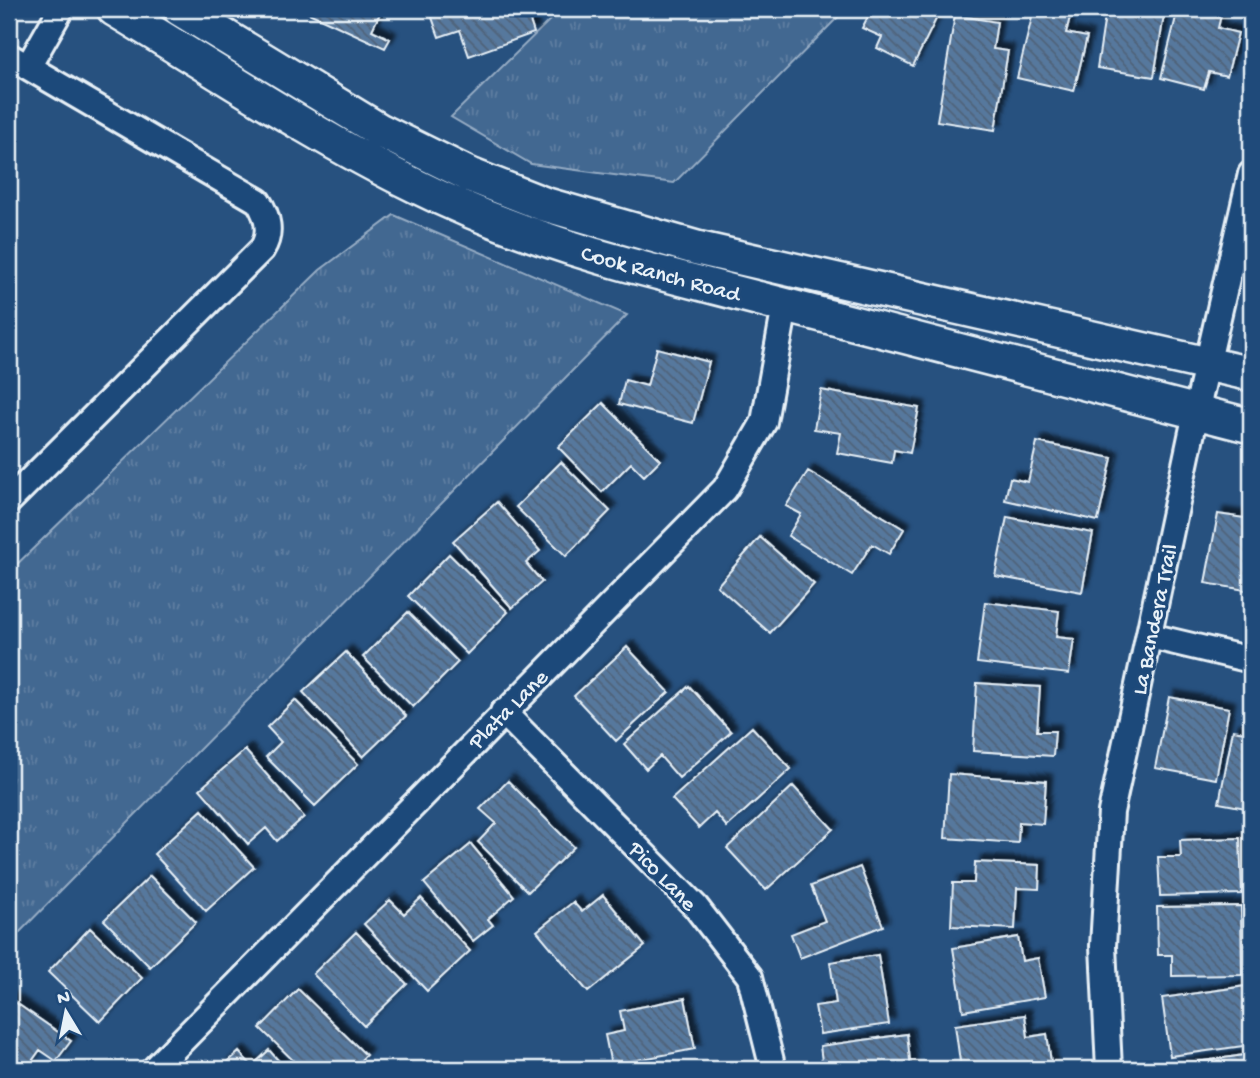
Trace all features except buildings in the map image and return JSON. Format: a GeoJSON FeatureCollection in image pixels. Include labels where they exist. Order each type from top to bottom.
{"type":"FeatureCollection","features":[{"type":"Feature","properties":{"kind":"street"},"geometry":{"type":"LineString","coordinates":[[9,501],[257,255],[268,239],[265,212],[258,201],[18,61],[61,9]]}},
{"type":"Feature","properties":{"kind":"street","name":"Cook Ranch Road"},"geometry":{"type":"LineString","coordinates":[[114,9],[331,139],[445,200],[528,234],[584,253],[1251,426]]}},
{"type":"Feature","properties":{"kind":"street","name":"Cook Ranch Road"},"geometry":{"type":"LineString","coordinates":[[180,9],[379,130],[470,175],[544,204],[697,248],[1251,374]]}},
{"type":"Feature","properties":{"kind":"street","name":"La Bandera Trail"},"geometry":{"type":"LineString","coordinates":[[1109,1069],[1102,946],[1111,812],[1196,413],[1251,174]]}},
{"type":"Feature","properties":{"kind":"street","name":"Plata Lane"},"geometry":{"type":"LineString","coordinates":[[154,1069],[502,712],[725,489],[764,422],[785,306]]}},
{"type":"Feature","properties":{"kind":"street"},"geometry":{"type":"LineString","coordinates":[[1150,636],[1251,660]]}},
{"type":"Feature","properties":{"kind":"street","name":"Pico Lane"},"geometry":{"type":"LineString","coordinates":[[502,712],[696,907],[750,977],[773,1069]]}},
{"type":"Feature","properties":{"kind":"green space"},"geometry":{"type":"Polygon","coordinates":[[[561,9],[846,9],[674,183],[531,164],[451,117],[561,9]]]}},
{"type":"Feature","properties":{"kind":"green space"},"geometry":{"type":"Polygon","coordinates":[[[394,215],[627,315],[9,943],[9,572],[320,270],[394,215]]]}}]}
